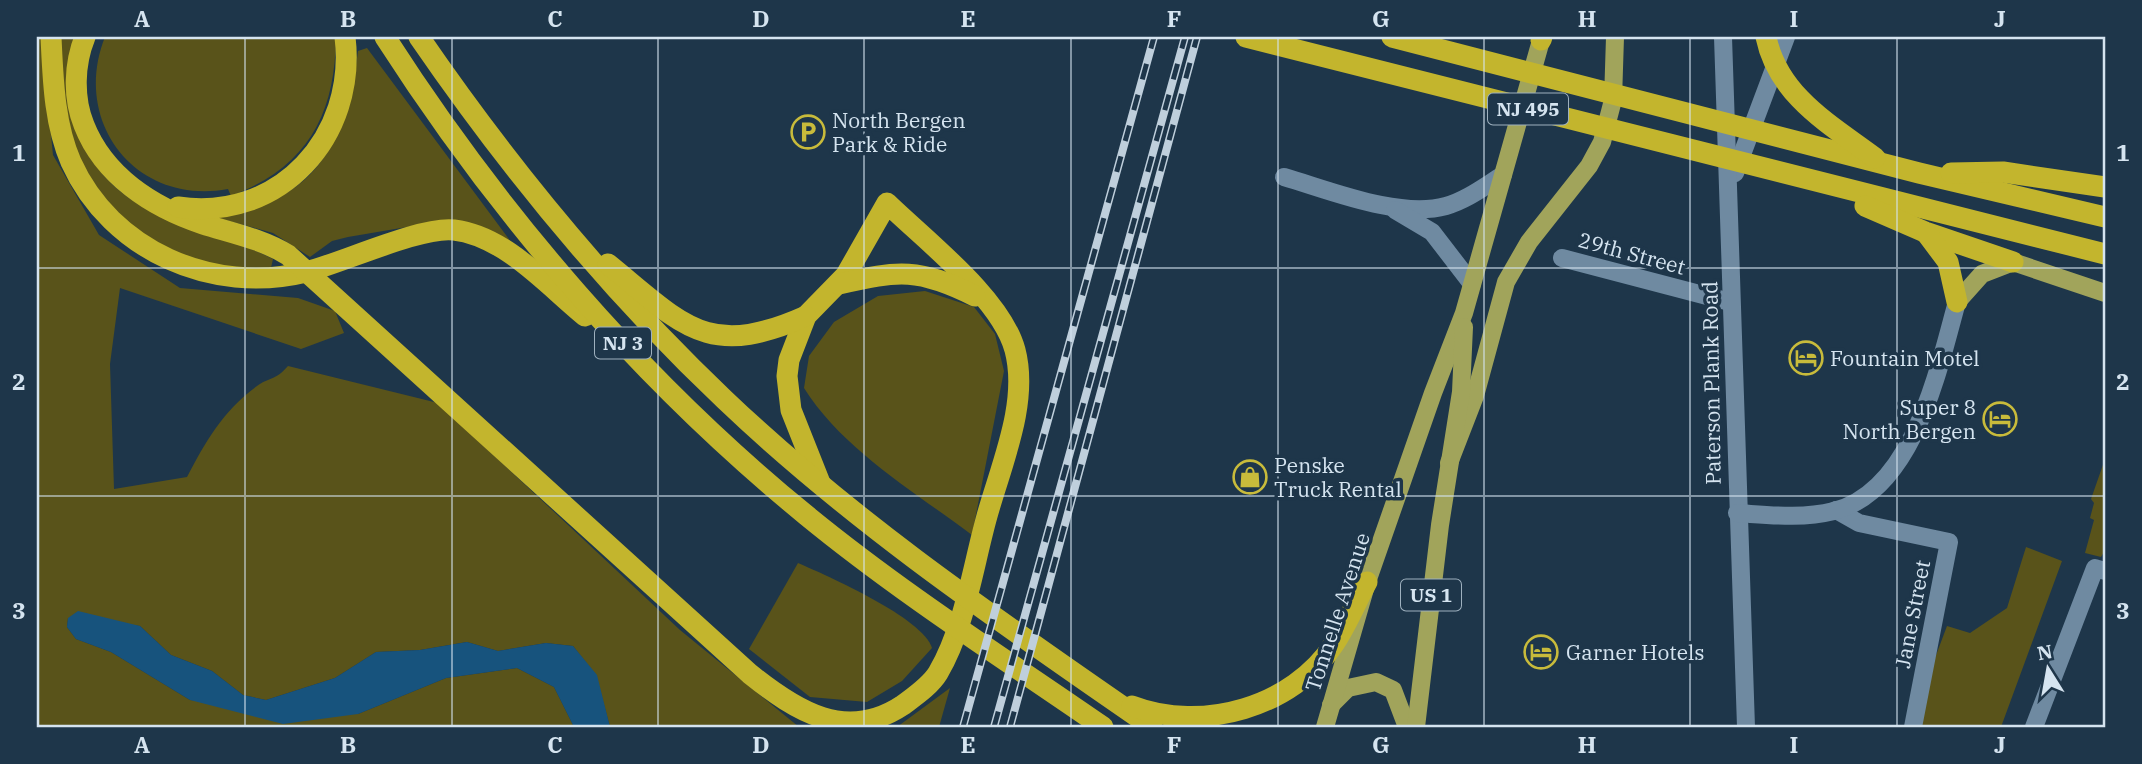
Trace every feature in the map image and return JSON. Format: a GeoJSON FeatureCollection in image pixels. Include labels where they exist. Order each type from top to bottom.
{"type":"FeatureCollection","features":[{"type":"Feature","properties":{"kind":"highway"},"geometry":{"type":"LineString","coordinates":[[51,37],[58,118],[71,162],[94,200],[127,233],[171,261],[200,272],[249,279],[307,272],[436,231],[467,232],[506,251],[634,356]]}},
{"type":"Feature","properties":{"kind":"highway"},"geometry":{"type":"LineString","coordinates":[[85,37],[76,84],[78,103],[88,136],[109,169],[141,195],[199,222],[275,247],[307,272],[750,674],[784,701],[825,720],[862,722],[891,712],[919,694],[937,675],[960,618],[1014,418],[1019,383],[1012,342],[1005,324],[991,304],[883,212]]}},
{"type":"Feature","properties":{"kind":"highway"},"geometry":{"type":"LineString","coordinates":[[163,204],[204,209],[241,204],[273,190],[302,168],[325,136],[340,105],[346,68],[345,37]]}},
{"type":"Feature","properties":{"kind":"highway","name":"NJ 3"},"geometry":{"type":"LineString","coordinates":[[385,37],[505,205],[634,356],[731,450],[806,515],[916,598],[1103,727]]}},
{"type":"Feature","properties":{"kind":"highway","name":"NJ 3"},"geometry":{"type":"LineString","coordinates":[[419,37],[563,228],[675,352],[749,423],[926,568],[1152,727]]}},
{"type":"Feature","properties":{"kind":"highway","name":"NJ 495"},"geometry":{"type":"LineString","coordinates":[[1246,37],[2105,254]]}},
{"type":"Feature","properties":{"kind":"highway","name":"NJ 495"},"geometry":{"type":"LineString","coordinates":[[1392,37],[1882,164],[2105,217]]}},
{"type":"Feature","properties":{"kind":"highway"},"geometry":{"type":"LineString","coordinates":[[1425,37],[1450,52]]}},
{"type":"Feature","properties":{"kind":"highway"},"geometry":{"type":"LineString","coordinates":[[1766,37],[1784,80],[1806,106],[1882,164]]}},
{"type":"Feature","properties":{"kind":"highway"},"geometry":{"type":"LineString","coordinates":[[1919,173],[2003,172],[2105,187]]}},
{"type":"Feature","properties":{"kind":"highway"},"geometry":{"type":"LineString","coordinates":[[1809,181],[1925,232],[2013,262]]}},
{"type":"Feature","properties":{"kind":"highway"},"geometry":{"type":"LineString","coordinates":[[883,212],[876,236],[879,256],[888,268],[941,280],[991,304]]}},
{"type":"Feature","properties":{"kind":"highway"},"geometry":{"type":"LineString","coordinates":[[563,228],[681,323],[702,333],[746,337],[779,328],[806,316],[839,284],[883,212]]}},
{"type":"Feature","properties":{"kind":"highway"},"geometry":{"type":"LineString","coordinates":[[1925,232],[1948,262],[1957,302]]}},
{"type":"Feature","properties":{"kind":"highway"},"geometry":{"type":"LineString","coordinates":[[839,284],[902,273]]}},
{"type":"Feature","properties":{"kind":"highway"},"geometry":{"type":"LineString","coordinates":[[806,316],[789,360],[788,394],[795,425],[820,483]]}},
{"type":"Feature","properties":{"kind":"highway"},"geometry":{"type":"LineString","coordinates":[[1096,688],[1142,709],[1174,716],[1204,716],[1250,707],[1287,689],[1315,666],[1334,645],[1367,582]]}},
{"type":"Feature","properties":{"kind":"main road"},"geometry":{"type":"LineString","coordinates":[[1449,463],[1475,396],[1506,282],[1530,242],[1589,166],[1602,142],[1613,100],[1615,37]]}},
{"type":"Feature","properties":{"kind":"main road","name":"Tonnelle Avenue"},"geometry":{"type":"LineString","coordinates":[[1325,727],[1367,582],[1464,313],[1542,38]]}},
{"type":"Feature","properties":{"kind":"main road"},"geometry":{"type":"LineString","coordinates":[[1957,302],[1982,274],[2013,262],[2105,293]]}},
{"type":"Feature","properties":{"kind":"main road","name":"Tonnelle Avenue"},"geometry":{"type":"LineString","coordinates":[[1416,727],[1449,463],[1461,391],[1464,313]]}},
{"type":"Feature","properties":{"kind":"main road"},"geometry":{"type":"LineString","coordinates":[[1331,705],[1348,688],[1376,682],[1393,690],[1407,727]]}},
{"type":"Feature","properties":{"kind":"street","name":"Paterson Plank Road"},"geometry":{"type":"LineString","coordinates":[[1723,37],[1731,187],[1730,302],[1746,727]]}},
{"type":"Feature","properties":{"kind":"street"},"geometry":{"type":"LineString","coordinates":[[1731,187],[1786,37]]}},
{"type":"Feature","properties":{"kind":"street"},"geometry":{"type":"LineString","coordinates":[[1284,177],[1382,204],[1433,208],[1446,206],[1503,175]]}},
{"type":"Feature","properties":{"kind":"street"},"geometry":{"type":"LineString","coordinates":[[1382,204],[1432,232],[1472,284]]}},
{"type":"Feature","properties":{"kind":"street","name":"29th Street"},"geometry":{"type":"LineString","coordinates":[[1562,258],[1730,302]]}},
{"type":"Feature","properties":{"kind":"street"},"geometry":{"type":"LineString","coordinates":[[1737,513],[1814,515],[1836,510],[1870,492],[1899,459],[1929,400],[1957,302]]}},
{"type":"Feature","properties":{"kind":"street","name":"Jane Street"},"geometry":{"type":"LineString","coordinates":[[1836,510],[1859,523],[1949,542],[1913,727]]}},
{"type":"Feature","properties":{"kind":"street"},"geometry":{"type":"LineString","coordinates":[[2034,727],[2100,569]]}},
{"type":"Feature","properties":{"kind":"shaded area"},"geometry":{"type":"Polygon","coordinates":[[[37,37],[41,37],[53,155],[99,235],[180,288],[298,298],[335,311],[344,333],[301,349],[120,288],[110,364],[114,489],[187,477],[209,439],[234,406],[257,386],[288,366],[438,403],[680,630],[799,727],[610,727],[596,675],[573,646],[546,643],[498,651],[467,642],[420,650],[376,652],[335,678],[266,700],[243,695],[212,671],[171,655],[140,626],[68,618],[67,627],[76,639],[111,652],[190,700],[358,714],[446,678],[517,668],[554,687],[574,727],[37,727],[37,37]]]}},
{"type":"Feature","properties":{"kind":"shaded area"},"geometry":{"type":"Polygon","coordinates":[[[60,37],[75,37],[67,74],[68,100],[79,137],[96,166],[116,187],[138,204],[273,259],[271,268],[216,265],[177,254],[139,231],[106,199],[82,162],[74,142],[66,103],[60,37]]]}},
{"type":"Feature","properties":{"kind":"shaded area"},"geometry":{"type":"Polygon","coordinates":[[[105,37],[336,37],[330,91],[312,135],[297,154],[257,184],[231,196],[228,189],[195,191],[165,184],[140,171],[119,151],[105,127],[97,99],[97,69],[105,37]]]}},
{"type":"Feature","properties":{"kind":"shaded area"},"geometry":{"type":"Polygon","coordinates":[[[367,48],[514,246],[448,220],[332,241],[310,257],[273,233],[207,215],[243,210],[273,200],[297,186],[317,167],[344,116],[358,51],[367,48]]]}},
{"type":"Feature","properties":{"kind":"shaded area"},"geometry":{"type":"Polygon","coordinates":[[[925,291],[974,307],[995,334],[1004,371],[972,535],[859,450],[820,410],[804,388],[809,356],[834,322],[878,296],[925,291]]]}},
{"type":"Feature","properties":{"kind":"shaded area"},"geometry":{"type":"Polygon","coordinates":[[[2105,459],[2105,550],[2101,557],[2085,553],[2094,520],[2090,518],[2094,503],[2091,499],[2105,459]]]}},
{"type":"Feature","properties":{"kind":"shaded area"},"geometry":{"type":"Polygon","coordinates":[[[2026,547],[2062,561],[2001,727],[1909,727],[1947,626],[1970,633],[2007,608],[2026,547]]]}},
{"type":"Feature","properties":{"kind":"shaded area"},"geometry":{"type":"Polygon","coordinates":[[[798,563],[894,611],[925,636],[932,648],[902,681],[867,702],[810,697],[749,649],[798,563]]]}},
{"type":"Feature","properties":{"kind":"shaded area"},"geometry":{"type":"Polygon","coordinates":[[[950,688],[939,727],[897,727],[950,688]]]}},
{"type":"Feature","properties":{"kind":"water"},"geometry":{"type":"Polygon","coordinates":[[[78,611],[140,626],[171,655],[212,671],[243,695],[266,700],[335,678],[376,652],[420,650],[467,642],[498,651],[546,643],[573,646],[597,675],[610,727],[574,727],[554,687],[517,668],[446,678],[358,714],[283,724],[190,700],[111,652],[76,639],[67,627],[68,618],[78,611]]]}},
{"type":"Feature","properties":{"kind":"railway"},"geometry":{"type":"LineString","coordinates":[[963,727],[1154,37]]}},
{"type":"Feature","properties":{"kind":"railway"},"geometry":{"type":"LineString","coordinates":[[994,727],[1185,37]]}},
{"type":"Feature","properties":{"kind":"railway"},"geometry":{"type":"LineString","coordinates":[[1010,727],[1197,37]]}},
{"type":"Feature","properties":{"kind":"place","name":"North Bergen Park & Ride"},"geometry":{"type":"Point","coordinates":[808,132]}},
{"type":"Feature","properties":{"kind":"place","name":"Fountain Motel"},"geometry":{"type":"Point","coordinates":[1806,358]}},
{"type":"Feature","properties":{"kind":"place","name":"Super 8 North Bergen"},"geometry":{"type":"Point","coordinates":[2000,419]}},
{"type":"Feature","properties":{"kind":"place","name":"Penske Truck Rental"},"geometry":{"type":"Point","coordinates":[1250,477]}},
{"type":"Feature","properties":{"kind":"place","name":"Garner Hotels"},"geometry":{"type":"Point","coordinates":[1541,652]}}]}
